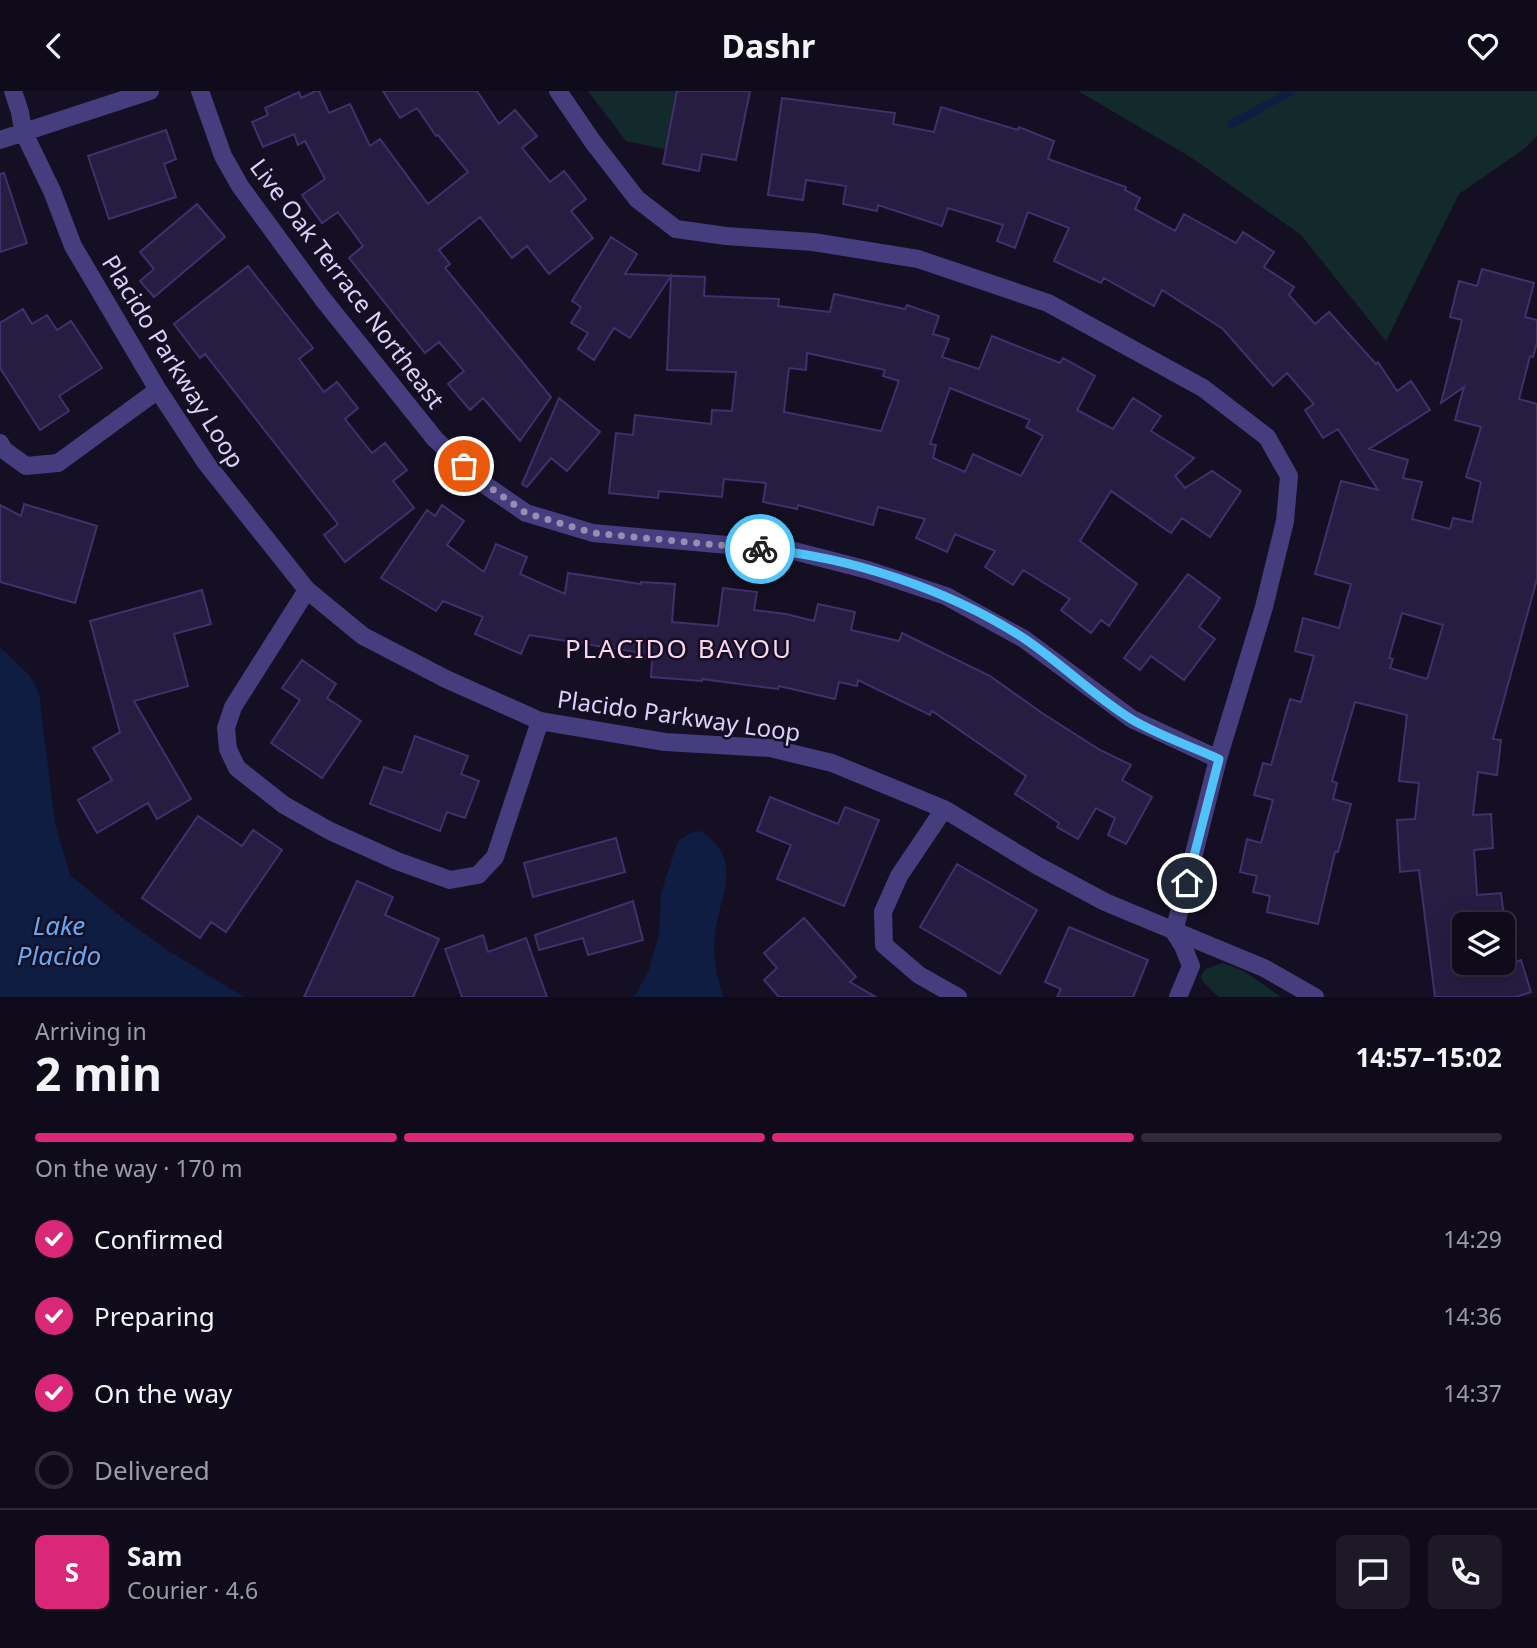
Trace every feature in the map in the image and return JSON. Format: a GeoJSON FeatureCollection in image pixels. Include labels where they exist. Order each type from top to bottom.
{"type":"FeatureCollection","features":[{"type":"Feature","properties":{"kind":"street","name":"Placido Parkway Loop"},"geometry":{"type":"LineString","coordinates":[[13,91],[23,131],[52,191],[73,246],[158,390],[206,463],[307,590],[363,636],[446,679],[540,721],[665,742],[770,748],[832,763],[944,809],[986,836],[1083,890],[1174,932],[1264,968],[1315,997]]}},
{"type":"Feature","properties":{"kind":"street"},"geometry":{"type":"LineString","coordinates":[[0,140],[150,91]]}},
{"type":"Feature","properties":{"kind":"street","name":"Live Oak Terrace Northeast"},"geometry":{"type":"LineString","coordinates":[[200,91],[223,156],[240,186],[323,298],[435,439],[478,479],[526,513],[593,533],[794,551],[868,570],[946,596],[1024,639],[1132,719],[1219,759]]}},
{"type":"Feature","properties":{"kind":"street"},"geometry":{"type":"LineString","coordinates":[[558,91],[637,199],[676,229],[726,236],[813,242],[918,259],[1048,303],[1203,388],[1267,437],[1289,476],[1285,521],[1264,607],[1219,759],[1174,932],[1191,966],[1178,997]]}},
{"type":"Feature","properties":{"kind":"street"},"geometry":{"type":"LineString","coordinates":[[0,443],[4,450],[26,466],[58,463],[158,390]]}},
{"type":"Feature","properties":{"kind":"street"},"geometry":{"type":"LineString","coordinates":[[307,590],[233,707],[226,728],[228,749],[237,768],[284,805],[330,831],[397,861],[450,880],[478,875],[495,857],[540,721]]}},
{"type":"Feature","properties":{"kind":"street"},"geometry":{"type":"LineString","coordinates":[[944,809],[899,876],[883,912],[884,945],[919,975],[958,997]]}},
{"type":"Feature","properties":{"kind":"green space"},"geometry":{"type":"Polygon","coordinates":[[[588,91],[682,91],[669,150],[626,141],[588,91]]]}},
{"type":"Feature","properties":{"kind":"green space"},"geometry":{"type":"Polygon","coordinates":[[[1078,91],[1537,91],[1537,136],[1524,149],[1459,194],[1386,341],[1301,235],[1192,158],[1078,91]]]}},
{"type":"Feature","properties":{"kind":"green space"},"geometry":{"type":"Polygon","coordinates":[[[1223,963],[1244,971],[1281,997],[1219,997],[1203,982],[1201,976],[1205,969],[1223,963]]]}},
{"type":"Feature","properties":{"kind":"water","name":"Lake Placido"},"geometry":{"type":"Polygon","coordinates":[[[0,647],[30,676],[39,693],[55,823],[70,875],[169,951],[244,997],[0,997],[0,647]]]}},
{"type":"Feature","properties":{"kind":"water"},"geometry":{"type":"Polygon","coordinates":[[[701,831],[714,842],[726,865],[725,890],[714,941],[723,997],[634,997],[649,970],[659,933],[661,893],[678,841],[690,833],[701,831]]]}},
{"type":"Feature","properties":{"kind":"building"},"geometry":{"type":"Polygon","coordinates":[[[319,91],[329,113],[350,104],[370,146],[380,139],[428,204],[468,172],[438,135],[436,136],[417,108],[400,118],[383,91],[477,91],[499,124],[515,110],[537,136],[522,148],[550,182],[564,171],[586,199],[571,211],[593,238],[549,274],[527,246],[512,258],[480,217],[439,250],[450,264],[445,268],[551,397],[520,441],[483,398],[470,410],[448,384],[464,371],[439,342],[425,353],[349,258],[363,246],[338,212],[322,223],[302,195],[325,179],[305,141],[298,145],[294,134],[263,147],[252,122],[268,115],[265,108],[299,92],[301,98],[319,91]]]}},
{"type":"Feature","properties":{"kind":"building"},"geometry":{"type":"Polygon","coordinates":[[[677,91],[750,91],[736,160],[702,154],[699,171],[663,164],[677,91]]]}},
{"type":"Feature","properties":{"kind":"building"},"geometry":{"type":"Polygon","coordinates":[[[782,98],[895,113],[893,124],[934,132],[941,107],[1018,130],[1019,127],[1054,141],[1048,159],[1126,187],[1125,190],[1140,198],[1135,209],[1175,231],[1184,214],[1236,243],[1243,232],[1274,252],[1264,267],[1294,287],[1289,295],[1315,324],[1329,312],[1376,364],[1378,362],[1397,391],[1411,381],[1430,410],[1369,449],[1408,460],[1403,478],[1422,482],[1412,519],[1450,529],[1453,518],[1472,522],[1481,482],[1466,477],[1481,427],[1455,420],[1464,387],[1441,403],[1462,320],[1450,317],[1459,281],[1477,286],[1482,269],[1534,283],[1525,317],[1537,320],[1537,343],[1533,357],[1530,356],[1519,399],[1537,404],[1537,579],[1493,739],[1501,740],[1497,775],[1478,772],[1473,815],[1491,814],[1493,848],[1474,850],[1477,895],[1501,893],[1503,912],[1452,912],[1452,975],[1515,975],[1515,962],[1521,960],[1531,992],[1516,997],[1435,997],[1419,870],[1400,872],[1397,820],[1415,819],[1419,783],[1399,781],[1407,715],[1355,702],[1332,781],[1337,783],[1333,799],[1351,804],[1338,852],[1335,852],[1318,924],[1267,912],[1270,896],[1253,892],[1257,876],[1240,872],[1247,839],[1261,843],[1273,800],[1254,795],[1263,763],[1271,765],[1290,699],[1301,702],[1314,656],[1295,651],[1303,618],[1339,628],[1351,584],[1315,574],[1341,481],[1378,490],[1338,429],[1323,438],[1305,410],[1314,404],[1287,373],[1273,386],[1223,329],[1162,290],[1154,306],[1104,278],[1101,283],[1054,261],[1069,228],[1028,212],[1015,248],[997,241],[1003,225],[948,208],[942,226],[878,205],[877,211],[843,204],[846,186],[806,180],[803,200],[768,195],[782,98]],[[1402,613],[1389,658],[1393,659],[1390,668],[1427,679],[1443,625],[1402,613]]]}},
{"type":"Feature","properties":{"kind":"building"},"geometry":{"type":"Polygon","coordinates":[[[166,130],[176,159],[164,164],[176,197],[109,219],[88,156],[166,130]]]}},
{"type":"Feature","properties":{"kind":"building"},"geometry":{"type":"Polygon","coordinates":[[[4,173],[27,243],[0,252],[0,174],[4,173]]]}},
{"type":"Feature","properties":{"kind":"building"},"geometry":{"type":"Polygon","coordinates":[[[197,204],[225,237],[154,297],[140,281],[154,269],[140,252],[197,204]]]}},
{"type":"Feature","properties":{"kind":"building"},"geometry":{"type":"Polygon","coordinates":[[[611,237],[637,254],[625,274],[705,277],[704,296],[779,299],[778,306],[830,312],[834,294],[905,309],[907,305],[939,316],[933,334],[949,339],[942,357],[979,369],[992,336],[1060,363],[1063,358],[1095,376],[1077,410],[1113,429],[1133,398],[1161,416],[1151,431],[1194,458],[1175,476],[1185,488],[1212,471],[1241,491],[1210,537],[1182,518],[1171,533],[1111,491],[1080,541],[1137,584],[1109,626],[1101,620],[1091,633],[1061,610],[1070,599],[1023,570],[1013,585],[985,567],[995,551],[955,534],[947,552],[916,538],[925,519],[878,507],[873,525],[798,505],[797,509],[763,502],[766,483],[724,479],[722,497],[659,491],[658,498],[609,493],[616,433],[633,435],[635,415],[711,424],[712,410],[732,411],[736,372],[667,370],[671,276],[630,338],[614,328],[594,360],[578,349],[588,333],[571,323],[581,307],[572,301],[611,237]],[[807,353],[806,370],[789,368],[784,412],[881,431],[899,381],[883,376],[885,370],[807,353]],[[950,388],[930,444],[936,445],[933,458],[965,472],[973,454],[1021,476],[1043,436],[1026,427],[1030,420],[950,388]]]}},
{"type":"Feature","properties":{"kind":"building"},"geometry":{"type":"Polygon","coordinates":[[[248,266],[313,348],[299,359],[324,392],[337,382],[358,408],[345,419],[372,453],[385,443],[407,470],[393,481],[414,508],[345,562],[324,535],[338,524],[205,354],[200,358],[174,324],[248,266]]]}},
{"type":"Feature","properties":{"kind":"building"},"geometry":{"type":"Polygon","coordinates":[[[23,309],[32,324],[47,315],[57,330],[71,321],[102,368],[59,396],[69,411],[40,430],[0,368],[0,323],[23,309]]]}},
{"type":"Feature","properties":{"kind":"building"},"geometry":{"type":"Polygon","coordinates":[[[559,398],[600,432],[567,471],[551,458],[527,487],[522,484],[559,398]]]}},
{"type":"Feature","properties":{"kind":"building"},"geometry":{"type":"Polygon","coordinates":[[[24,504],[97,526],[75,603],[0,582],[0,505],[21,516],[24,504]]]}},
{"type":"Feature","properties":{"kind":"building"},"geometry":{"type":"Polygon","coordinates":[[[442,505],[464,521],[447,545],[484,572],[496,544],[527,557],[520,574],[565,594],[568,573],[641,584],[675,584],[672,622],[718,626],[723,588],[757,592],[754,610],[814,621],[818,604],[855,612],[851,630],[899,641],[902,633],[990,676],[1100,750],[1131,765],[1122,780],[1152,797],[1126,844],[1108,835],[1115,818],[1096,808],[1078,839],[1057,827],[1059,823],[1015,794],[1026,776],[932,711],[930,715],[858,680],[857,686],[839,682],[835,699],[779,686],[778,689],[702,679],[651,677],[652,659],[635,657],[636,652],[529,635],[521,654],[475,634],[483,617],[443,601],[436,611],[381,578],[427,510],[435,516],[442,505]]]}},
{"type":"Feature","properties":{"kind":"building"},"geometry":{"type":"Polygon","coordinates":[[[1188,574],[1220,598],[1199,627],[1215,639],[1184,680],[1151,656],[1140,670],[1124,658],[1188,574]]]}},
{"type":"Feature","properties":{"kind":"building"},"geometry":{"type":"Polygon","coordinates":[[[202,590],[211,624],[174,634],[188,686],[134,701],[191,799],[157,819],[148,803],[97,833],[78,800],[112,780],[93,748],[120,732],[90,621],[202,590]]]}},
{"type":"Feature","properties":{"kind":"building"},"geometry":{"type":"Polygon","coordinates":[[[302,660],[336,684],[327,698],[361,721],[322,778],[271,743],[300,700],[282,688],[302,660]]]}},
{"type":"Feature","properties":{"kind":"building"},"geometry":{"type":"Polygon","coordinates":[[[415,736],[468,756],[461,774],[479,781],[465,818],[447,812],[440,831],[370,804],[384,767],[402,773],[415,736]]]}},
{"type":"Feature","properties":{"kind":"building"},"geometry":{"type":"Polygon","coordinates":[[[770,797],[838,824],[845,807],[879,820],[844,906],[777,879],[791,845],[757,831],[770,797]]]}},
{"type":"Feature","properties":{"kind":"building"},"geometry":{"type":"Polygon","coordinates":[[[198,816],[242,846],[253,830],[282,850],[226,932],[211,922],[200,938],[142,898],[198,816]]]}},
{"type":"Feature","properties":{"kind":"building"},"geometry":{"type":"Polygon","coordinates":[[[616,838],[625,872],[533,897],[524,863],[616,838]]]}},
{"type":"Feature","properties":{"kind":"building"},"geometry":{"type":"Polygon","coordinates":[[[957,864],[1037,910],[1000,974],[920,927],[957,864]]]}},
{"type":"Feature","properties":{"kind":"building"},"geometry":{"type":"Polygon","coordinates":[[[357,881],[393,897],[385,915],[439,939],[413,997],[304,997],[357,881]]]}},
{"type":"Feature","properties":{"kind":"building"},"geometry":{"type":"Polygon","coordinates":[[[633,901],[643,940],[588,955],[583,938],[539,950],[535,935],[633,901]]]}},
{"type":"Feature","properties":{"kind":"building"},"geometry":{"type":"Polygon","coordinates":[[[804,918],[856,977],[850,982],[876,997],[779,997],[764,980],[777,968],[764,953],[804,918]]]}},
{"type":"Feature","properties":{"kind":"building"},"geometry":{"type":"Polygon","coordinates":[[[1069,927],[1148,960],[1133,997],[1057,997],[1061,989],[1045,982],[1069,927]]]}},
{"type":"Feature","properties":{"kind":"building"},"geometry":{"type":"Polygon","coordinates":[[[483,935],[488,952],[526,938],[547,997],[462,997],[445,949],[483,935]]]}},
{"type":"Feature","properties":{"kind":"waterway"},"geometry":{"type":"LineString","coordinates":[[1232,124],[1291,91]]}},
{"type":"Feature","properties":{"kind":"way so far"},"geometry":{"type":"LineString","coordinates":[[464,466],[526,513],[593,533],[760,549]]}},
{"type":"Feature","properties":{"kind":"district","name":"PLACIDO BAYOU"},"geometry":{"type":"Point","coordinates":[679,648]}},
{"type":"Feature","properties":{"kind":"route"},"geometry":{"type":"LineString","coordinates":[[760,549],[794,551],[868,570],[946,596],[1024,639],[1132,719],[1219,759],[1187,883]]}}]}
